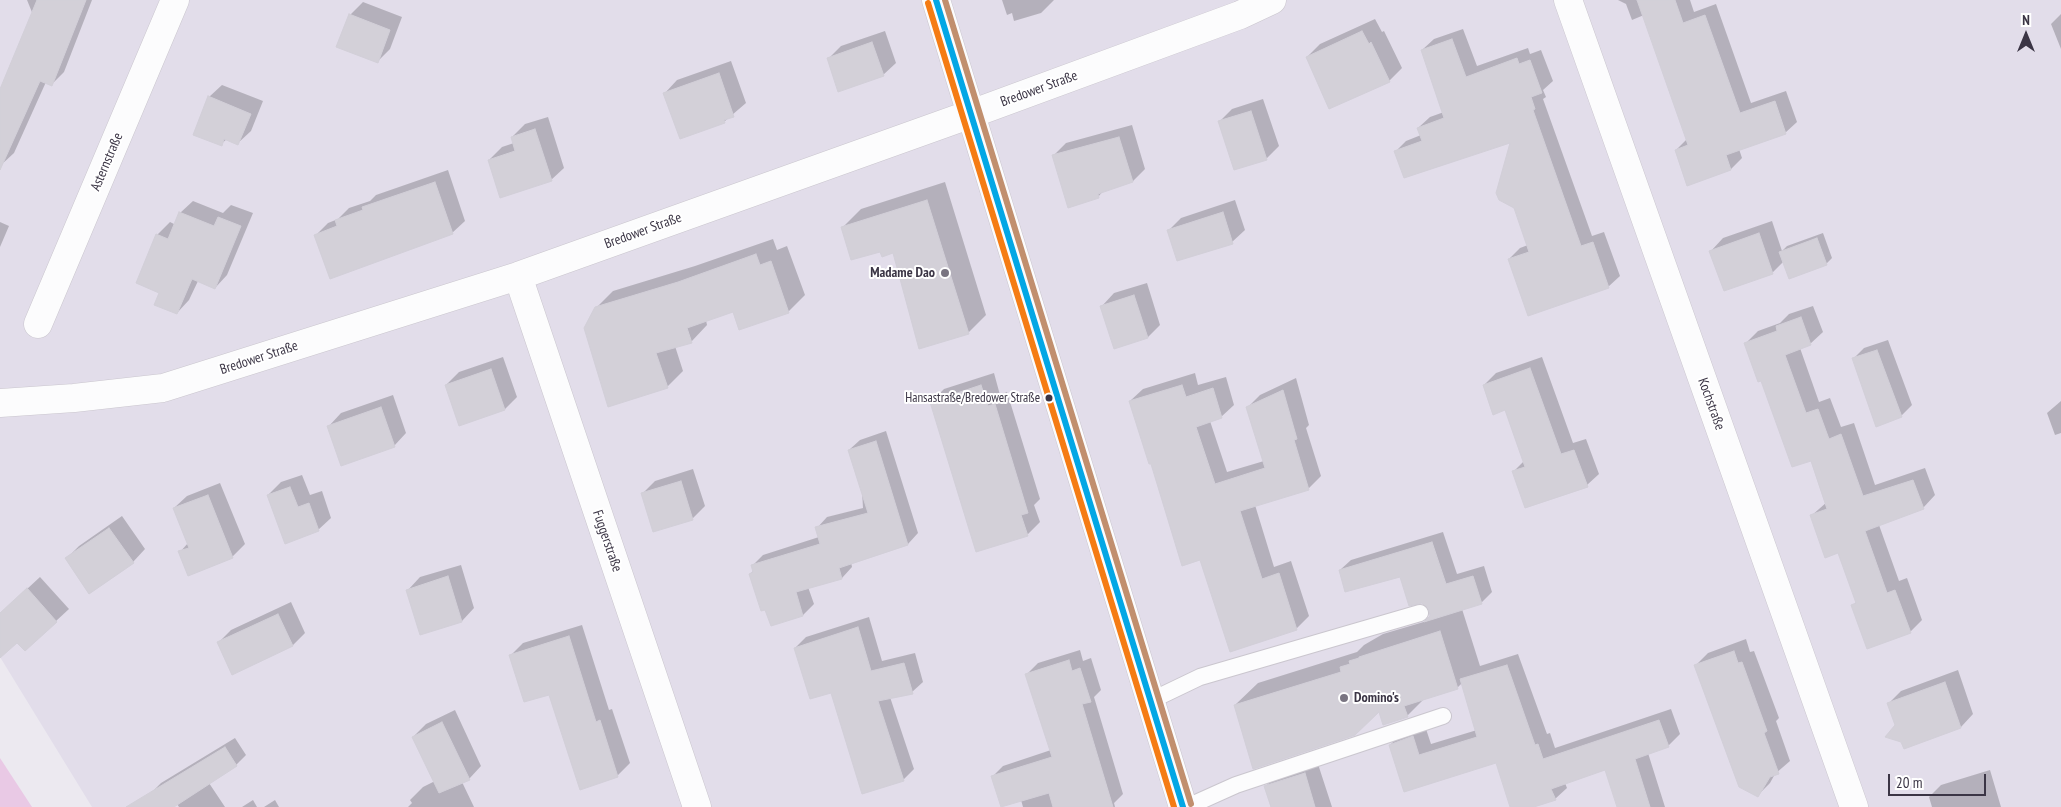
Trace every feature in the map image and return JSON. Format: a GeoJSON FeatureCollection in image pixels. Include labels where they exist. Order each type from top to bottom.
{"type":"FeatureCollection","features":[{"type":"Feature","properties":{"kind":"street","name":"Asternstraße"},"geometry":{"type":"LineString","coordinates":[[38,324],[175,0]]}},
{"type":"Feature","properties":{"kind":"street"},"geometry":{"type":"LineString","coordinates":[[936,0],[1183,807]]}},
{"type":"Feature","properties":{"kind":"street","name":"Bredower Straße"},"geometry":{"type":"LineString","coordinates":[[0,403],[74,398],[164,388],[518,276],[971,114],[1240,15],[1272,0]]}},
{"type":"Feature","properties":{"kind":"street","name":"Kochstraße"},"geometry":{"type":"LineString","coordinates":[[1568,0],[1854,807]]}},
{"type":"Feature","properties":{"kind":"street","name":"Fuggerstraße"},"geometry":{"type":"LineString","coordinates":[[518,276],[689,805]]}},
{"type":"Feature","properties":{"kind":"lane"},"geometry":{"type":"LineString","coordinates":[[1150,701],[1200,677],[1420,613]]}},
{"type":"Feature","properties":{"kind":"lane"},"geometry":{"type":"LineString","coordinates":[[1187,807],[1236,785],[1443,716]]}},
{"type":"Feature","properties":{"kind":"shaded area"},"geometry":{"type":"Polygon","coordinates":[[[0,0],[2061,0],[2061,807],[92,807],[0,657],[0,0]]]}},
{"type":"Feature","properties":{"kind":"shaded area"},"geometry":{"type":"Polygon","coordinates":[[[0,758],[32,807],[0,807],[0,758]]]}},
{"type":"Feature","properties":{"kind":"building"},"geometry":{"type":"Polygon","coordinates":[[[37,0],[86,0],[52,86],[40,81],[0,170],[0,89],[37,0]]]}},
{"type":"Feature","properties":{"kind":"building"},"geometry":{"type":"Polygon","coordinates":[[[1637,0],[1675,0],[1683,23],[1705,15],[1740,113],[1775,101],[1786,134],[1726,155],[1731,170],[1687,186],[1675,150],[1688,145],[1637,0]]]}},
{"type":"Feature","properties":{"kind":"building"},"geometry":{"type":"Polygon","coordinates":[[[349,14],[390,30],[378,63],[336,47],[349,14]]]}},
{"type":"Feature","properties":{"kind":"building"},"geometry":{"type":"Polygon","coordinates":[[[1362,31],[1369,44],[1371,42],[1390,82],[1329,109],[1306,57],[1362,31]]]}},
{"type":"Feature","properties":{"kind":"building"},"geometry":{"type":"Polygon","coordinates":[[[1452,39],[1466,77],[1517,58],[1519,64],[1530,60],[1542,93],[1531,97],[1535,109],[1533,110],[1581,246],[1593,242],[1609,288],[1528,316],[1508,259],[1529,252],[1514,208],[1499,200],[1496,193],[1510,143],[1404,178],[1394,151],[1422,141],[1417,128],[1444,118],[1421,50],[1452,39]]]}},
{"type":"Feature","properties":{"kind":"building"},"geometry":{"type":"Polygon","coordinates":[[[872,42],[884,76],[838,92],[827,58],[872,42]]]}},
{"type":"Feature","properties":{"kind":"building"},"geometry":{"type":"Polygon","coordinates":[[[719,73],[734,117],[724,120],[725,123],[680,139],[663,93],[719,73]]]}},
{"type":"Feature","properties":{"kind":"building"},"geometry":{"type":"Polygon","coordinates":[[[208,96],[251,114],[238,145],[224,139],[222,146],[193,135],[208,96]]]}},
{"type":"Feature","properties":{"kind":"building"},"geometry":{"type":"Polygon","coordinates":[[[1251,111],[1267,160],[1234,170],[1218,121],[1251,111]]]}},
{"type":"Feature","properties":{"kind":"building"},"geometry":{"type":"Polygon","coordinates":[[[535,129],[552,181],[500,198],[488,160],[515,151],[511,137],[535,129]]]}},
{"type":"Feature","properties":{"kind":"building"},"geometry":{"type":"Polygon","coordinates":[[[1119,137],[1133,182],[1098,194],[1099,198],[1068,208],[1052,155],[1119,137]]]}},
{"type":"Feature","properties":{"kind":"building"},"geometry":{"type":"Polygon","coordinates":[[[435,182],[453,234],[330,279],[314,235],[337,226],[335,220],[363,210],[362,207],[435,182]]]}},
{"type":"Feature","properties":{"kind":"building"},"geometry":{"type":"Polygon","coordinates":[[[927,200],[969,334],[919,349],[893,253],[882,257],[880,252],[851,260],[841,227],[927,200]]]}},
{"type":"Feature","properties":{"kind":"building"},"geometry":{"type":"Polygon","coordinates":[[[179,212],[214,226],[218,217],[241,226],[215,289],[192,279],[177,314],[154,305],[159,293],[136,283],[156,234],[168,239],[179,212]]]}},
{"type":"Feature","properties":{"kind":"building"},"geometry":{"type":"Polygon","coordinates":[[[1223,212],[1233,244],[1177,261],[1167,230],[1223,212]]]}},
{"type":"Feature","properties":{"kind":"building"},"geometry":{"type":"Polygon","coordinates":[[[1759,233],[1773,274],[1724,291],[1709,251],[1759,233]]]}},
{"type":"Feature","properties":{"kind":"building"},"geometry":{"type":"Polygon","coordinates":[[[1817,238],[1827,265],[1789,279],[1779,252],[1817,238]]]}},
{"type":"Feature","properties":{"kind":"building"},"geometry":{"type":"Polygon","coordinates":[[[756,254],[760,265],[771,261],[789,313],[739,330],[733,312],[687,328],[692,343],[656,353],[668,388],[608,407],[584,328],[595,307],[678,282],[756,254]]]}},
{"type":"Feature","properties":{"kind":"building"},"geometry":{"type":"Polygon","coordinates":[[[1134,295],[1148,338],[1114,349],[1100,306],[1134,295]]]}},
{"type":"Feature","properties":{"kind":"building"},"geometry":{"type":"Polygon","coordinates":[[[1801,317],[1811,345],[1785,355],[1806,413],[1818,409],[1829,439],[1841,434],[1863,496],[1913,480],[1924,509],[1865,531],[1887,593],[1895,590],[1911,633],[1867,649],[1851,605],[1856,603],[1838,553],[1825,558],[1810,515],[1827,509],[1811,461],[1792,467],[1761,381],[1758,382],[1744,343],[1777,331],[1776,326],[1801,317]]]}},
{"type":"Feature","properties":{"kind":"building"},"geometry":{"type":"Polygon","coordinates":[[[1877,350],[1902,417],[1876,427],[1852,358],[1877,350]]]}},
{"type":"Feature","properties":{"kind":"building"},"geometry":{"type":"Polygon","coordinates":[[[1530,368],[1561,454],[1574,450],[1588,487],[1525,508],[1512,471],[1525,467],[1505,410],[1493,415],[1483,385],[1530,368]]]}},
{"type":"Feature","properties":{"kind":"building"},"geometry":{"type":"Polygon","coordinates":[[[491,369],[505,410],[459,426],[445,385],[491,369]]]}},
{"type":"Feature","properties":{"kind":"building"},"geometry":{"type":"Polygon","coordinates":[[[981,385],[988,406],[995,404],[1028,513],[1021,515],[1028,536],[976,552],[930,402],[981,385]]]}},
{"type":"Feature","properties":{"kind":"building"},"geometry":{"type":"Polygon","coordinates":[[[1182,385],[1186,397],[1213,388],[1222,418],[1196,427],[1215,484],[1265,468],[1246,407],[1283,390],[1297,439],[1294,440],[1309,490],[1240,511],[1262,579],[1279,573],[1297,630],[1230,652],[1200,560],[1182,566],[1151,464],[1149,464],[1129,401],[1182,385]]]}},
{"type":"Feature","properties":{"kind":"building"},"geometry":{"type":"Polygon","coordinates":[[[381,407],[395,447],[341,466],[327,426],[381,407]]]}},
{"type":"Feature","properties":{"kind":"building"},"geometry":{"type":"Polygon","coordinates":[[[876,441],[908,545],[839,568],[842,579],[796,592],[803,616],[771,626],[765,610],[761,611],[749,574],[753,572],[751,565],[820,544],[815,527],[868,513],[848,450],[876,441]]]}},
{"type":"Feature","properties":{"kind":"building"},"geometry":{"type":"Polygon","coordinates":[[[681,481],[693,520],[653,532],[641,493],[681,481]]]}},
{"type":"Feature","properties":{"kind":"building"},"geometry":{"type":"Polygon","coordinates":[[[290,487],[298,507],[309,503],[319,531],[285,544],[267,495],[290,487]]]}},
{"type":"Feature","properties":{"kind":"building"},"geometry":{"type":"Polygon","coordinates":[[[208,495],[233,558],[188,576],[178,551],[189,548],[173,508],[208,495]]]}},
{"type":"Feature","properties":{"kind":"building"},"geometry":{"type":"Polygon","coordinates":[[[109,528],[134,563],[89,594],[65,558],[109,528]]]}},
{"type":"Feature","properties":{"kind":"building"},"geometry":{"type":"Polygon","coordinates":[[[1432,542],[1446,584],[1473,576],[1482,604],[1424,622],[1430,616],[1429,610],[1422,603],[1409,606],[1400,577],[1345,592],[1339,570],[1432,542]]]}},
{"type":"Feature","properties":{"kind":"building"},"geometry":{"type":"Polygon","coordinates":[[[448,576],[462,622],[420,635],[406,590],[448,576]]]}},
{"type":"Feature","properties":{"kind":"building"},"geometry":{"type":"Polygon","coordinates":[[[27,588],[57,622],[25,651],[17,643],[0,658],[0,613],[27,588]]]}},
{"type":"Feature","properties":{"kind":"building"},"geometry":{"type":"Polygon","coordinates":[[[278,614],[293,646],[232,675],[217,642],[278,614]]]}},
{"type":"Feature","properties":{"kind":"building"},"geometry":{"type":"Polygon","coordinates":[[[858,627],[871,671],[904,663],[913,694],[878,701],[904,781],[862,794],[831,693],[810,699],[794,648],[858,627]]]}},
{"type":"Feature","properties":{"kind":"building","name":"Domino's"},"geometry":{"type":"Polygon","coordinates":[[[1440,631],[1458,689],[1404,706],[1408,717],[1383,725],[1379,712],[1355,735],[1253,769],[1234,705],[1341,672],[1340,667],[1350,664],[1349,661],[1440,631]]]}},
{"type":"Feature","properties":{"kind":"building"},"geometry":{"type":"Polygon","coordinates":[[[569,636],[596,722],[600,720],[618,777],[580,790],[549,695],[524,702],[509,655],[569,636]]]}},
{"type":"Feature","properties":{"kind":"building"},"geometry":{"type":"Polygon","coordinates":[[[1734,651],[1738,663],[1742,662],[1767,731],[1764,733],[1779,774],[1770,777],[1758,797],[1739,787],[1694,665],[1734,651]]]}},
{"type":"Feature","properties":{"kind":"building"},"geometry":{"type":"Polygon","coordinates":[[[1069,660],[1072,671],[1080,668],[1091,702],[1082,704],[1113,807],[1053,807],[1049,793],[1001,807],[991,776],[1052,757],[1025,674],[1069,660]]]}},
{"type":"Feature","properties":{"kind":"building"},"geometry":{"type":"Polygon","coordinates":[[[1507,665],[1535,745],[1538,744],[1543,759],[1659,720],[1669,747],[1635,759],[1650,807],[1617,807],[1605,770],[1551,789],[1556,800],[1534,807],[1510,807],[1496,763],[1404,792],[1389,745],[1413,736],[1419,755],[1477,737],[1460,679],[1507,665]]]}},
{"type":"Feature","properties":{"kind":"building"},"geometry":{"type":"Polygon","coordinates":[[[1945,682],[1961,728],[1904,749],[1901,742],[1885,737],[1895,725],[1887,703],[1945,682]]]}},
{"type":"Feature","properties":{"kind":"building"},"geometry":{"type":"Polygon","coordinates":[[[442,722],[470,780],[439,793],[412,737],[442,722]]]}},
{"type":"Feature","properties":{"kind":"building"},"geometry":{"type":"Polygon","coordinates":[[[225,747],[237,766],[174,807],[126,807],[225,747]]]}},
{"type":"Feature","properties":{"kind":"building"},"geometry":{"type":"Polygon","coordinates":[[[1305,773],[1315,807],[1271,807],[1264,786],[1305,773]]]}},
{"type":"Feature","properties":{"kind":"transit line"},"geometry":{"type":"LineString","coordinates":[[936,0],[1183,807]]}},
{"type":"Feature","properties":{"kind":"transit line"},"geometry":{"type":"LineString","coordinates":[[945,0],[1191,804]]}},
{"type":"Feature","properties":{"kind":"transit line"},"geometry":{"type":"LineString","coordinates":[[928,3],[1174,807]]}},
{"type":"Feature","properties":{"kind":"place","name":"Madame Dao"},"geometry":{"type":"Point","coordinates":[945,273]}},
{"type":"Feature","properties":{"kind":"place","name":"Hansastraße/Bredower Straße"},"geometry":{"type":"Point","coordinates":[1049,398]}},
{"type":"Feature","properties":{"kind":"place","name":"Domino's"},"geometry":{"type":"Point","coordinates":[1344,698]}}]}
